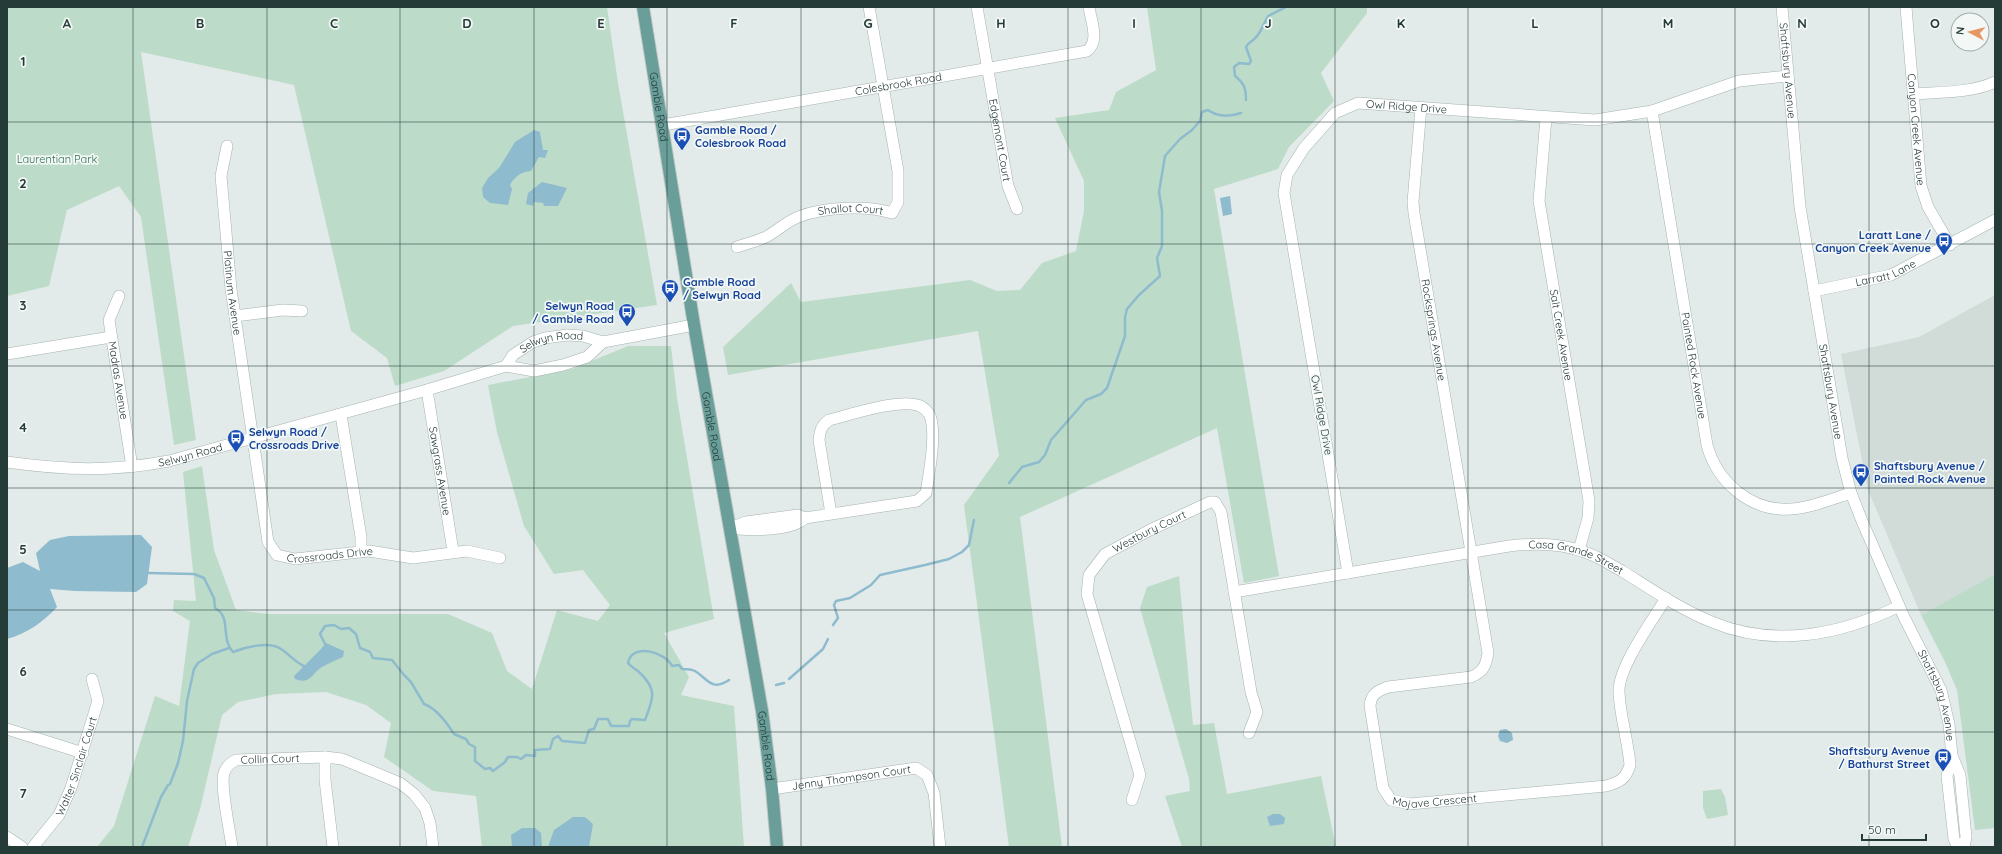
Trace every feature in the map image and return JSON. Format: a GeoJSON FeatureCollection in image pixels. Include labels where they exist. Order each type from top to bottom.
{"type":"FeatureCollection","features":[{"type":"Feature","properties":{"kind":"main road","name":"Gamble Road"},"geometry":{"type":"LineString","coordinates":[[643,7],[694,325],[762,711],[772,789],[777,847]]}},
{"type":"Feature","properties":{"kind":"street"},"geometry":{"type":"LineString","coordinates":[[869,7],[883,88]]}},
{"type":"Feature","properties":{"kind":"street","name":"Edgemont Court"},"geometry":{"type":"LineString","coordinates":[[977,7],[1008,186],[1017,209]]}},
{"type":"Feature","properties":{"kind":"street","name":"Colesbrook Road"},"geometry":{"type":"LineString","coordinates":[[663,125],[1087,52],[1092,48],[1094,39],[1089,7]]}},
{"type":"Feature","properties":{"kind":"street","name":"Shaftsbury Avenue"},"geometry":{"type":"LineString","coordinates":[[1782,7],[1799,200],[1840,445],[1851,493],[1899,606],[1941,690],[1949,724],[1952,756],[1960,775],[1966,837],[1964,847]]}},
{"type":"Feature","properties":{"kind":"street","name":"Canyon Creek Avenue"},"geometry":{"type":"LineString","coordinates":[[1906,7],[1921,186],[1928,207],[1950,245]]}},
{"type":"Feature","properties":{"kind":"street","name":"Owl Ridge Drive"},"geometry":{"type":"LineString","coordinates":[[1348,573],[1284,193],[1287,175],[1297,157],[1329,120],[1344,108],[1364,102],[1546,118],[1595,120],[1652,111],[1739,81],[1788,76]]}},
{"type":"Feature","properties":{"kind":"street"},"geometry":{"type":"LineString","coordinates":[[1914,94],[1972,89],[1985,87],[1995,82]]}},
{"type":"Feature","properties":{"kind":"street","name":"Shallot Court"},"geometry":{"type":"LineString","coordinates":[[737,248],[767,236],[799,217],[811,214],[864,208],[879,209],[892,213],[898,202],[898,171],[883,88]]}},
{"type":"Feature","properties":{"kind":"street","name":"Rocksprings Avenue"},"geometry":{"type":"LineString","coordinates":[[1421,107],[1413,202],[1414,214],[1472,552]]}},
{"type":"Feature","properties":{"kind":"street","name":"Painted Rock Avenue"},"geometry":{"type":"LineString","coordinates":[[1652,111],[1707,445],[1713,462],[1732,488],[1753,502],[1765,506],[1792,509],[1851,493]]}},
{"type":"Feature","properties":{"kind":"street","name":"Salt Creek Avenue"},"geometry":{"type":"LineString","coordinates":[[1546,118],[1539,201],[1589,501],[1587,523],[1579,550]]}},
{"type":"Feature","properties":{"kind":"street","name":"Platinum Avenue"},"geometry":{"type":"LineString","coordinates":[[227,146],[220,176],[235,316],[254,439]]}},
{"type":"Feature","properties":{"kind":"street","name":"Larratt Lane"},"geometry":{"type":"LineString","coordinates":[[1814,291],[1892,276],[1995,220]]}},
{"type":"Feature","properties":{"kind":"street","name":"Madras Avenue"},"geometry":{"type":"LineString","coordinates":[[119,296],[109,320],[132,467]]}},
{"type":"Feature","properties":{"kind":"street"},"geometry":{"type":"LineString","coordinates":[[235,316],[283,310],[302,312]]}},
{"type":"Feature","properties":{"kind":"street","name":"Selwyn Road"},"geometry":{"type":"LineString","coordinates":[[506,366],[513,355],[533,342],[545,338],[567,335],[582,336],[603,342],[694,325]]}},
{"type":"Feature","properties":{"kind":"street"},"geometry":{"type":"LineString","coordinates":[[7,354],[111,338]]}},
{"type":"Feature","properties":{"kind":"street","name":"Selwyn Road"},"geometry":{"type":"LineString","coordinates":[[7,462],[63,469],[100,470],[169,461],[341,415],[506,366],[534,371],[563,365],[587,357],[603,342]]}},
{"type":"Feature","properties":{"kind":"street","name":"Sawgrass Avenue"},"geometry":{"type":"LineString","coordinates":[[427,390],[453,551]]}},
{"type":"Feature","properties":{"kind":"street"},"geometry":{"type":"LineString","coordinates":[[730,528],[747,530],[770,529],[800,523],[805,518],[917,501],[926,493],[933,430],[931,418],[923,407],[912,404],[871,409],[828,420],[824,424],[820,429],[819,440],[831,514]]}},
{"type":"Feature","properties":{"kind":"street"},"geometry":{"type":"LineString","coordinates":[[341,415],[361,537],[361,551]]}},
{"type":"Feature","properties":{"kind":"street","name":"Crossroads Drive"},"geometry":{"type":"LineString","coordinates":[[254,439],[268,542],[277,555],[294,559],[369,551],[413,558],[453,551],[467,551],[500,558]]}},
{"type":"Feature","properties":{"kind":"street","name":"Westbury Court"},"geometry":{"type":"LineString","coordinates":[[1132,800],[1140,775],[1087,594],[1089,575],[1105,554],[1204,504],[1215,502],[1221,512],[1251,692],[1257,712],[1249,732]]}},
{"type":"Feature","properties":{"kind":"street","name":"Casa Grande Street"},"geometry":{"type":"LineString","coordinates":[[1234,592],[1472,552],[1530,544],[1550,545],[1579,550],[1606,562],[1666,598],[1712,622],[1756,634],[1784,636],[1811,635],[1835,631],[1869,620],[1899,606]]}},
{"type":"Feature","properties":{"kind":"street","name":"Mojave Crescent"},"geometry":{"type":"LineString","coordinates":[[1472,552],[1488,654],[1483,671],[1471,677],[1388,687],[1375,693],[1371,699],[1370,706],[1382,788],[1391,800],[1410,804],[1606,786],[1622,780],[1627,775],[1630,765],[1619,698],[1620,679],[1626,664],[1666,598]]}},
{"type":"Feature","properties":{"kind":"street","name":"Walter Sinclair Court"},"geometry":{"type":"LineString","coordinates":[[33,847],[59,815],[66,803],[98,701],[92,678]]}},
{"type":"Feature","properties":{"kind":"street"},"geometry":{"type":"LineString","coordinates":[[7,729],[82,752]]}},
{"type":"Feature","properties":{"kind":"street","name":"Shaftsbury Avenue"},"geometry":{"type":"LineString","coordinates":[[1952,756],[1947,776],[1954,839],[1958,847]]}},
{"type":"Feature","properties":{"kind":"street"},"geometry":{"type":"LineString","coordinates":[[325,757],[325,780],[333,847]]}},
{"type":"Feature","properties":{"kind":"street","name":"Collin Court"},"geometry":{"type":"LineString","coordinates":[[232,847],[223,780],[226,768],[230,763],[236,760],[325,757],[342,759],[407,787],[421,801],[425,808],[430,823],[433,847]]}},
{"type":"Feature","properties":{"kind":"street","name":"Jenny Thompson Court"},"geometry":{"type":"LineString","coordinates":[[772,789],[916,768],[927,775],[934,793],[940,847]]}},
{"type":"Feature","properties":{"kind":"street"},"geometry":{"type":"LineString","coordinates":[[7,836],[22,847]]}},
{"type":"Feature","properties":{"kind":"shaded area"},"geometry":{"type":"Polygon","coordinates":[[[1995,295],[1995,574],[1921,615],[1868,490],[1841,354],[1919,337],[1995,295]]]}},
{"type":"Feature","properties":{"kind":"green space","name":"Laurentian Park"},"geometry":{"type":"Polygon","coordinates":[[[7,7],[607,7],[618,83],[657,305],[513,326],[444,371],[395,386],[387,358],[351,331],[294,85],[141,52],[196,440],[174,445],[141,217],[119,186],[67,210],[49,286],[7,296],[7,7]]]}},
{"type":"Feature","properties":{"kind":"green space"},"geometry":{"type":"Polygon","coordinates":[[[1147,7],[1367,7],[1367,13],[1321,73],[1334,101],[1289,147],[1278,169],[1214,189],[1279,576],[1244,583],[1217,428],[1020,517],[1062,847],[1009,847],[964,505],[999,456],[978,331],[728,375],[723,347],[791,283],[801,302],[970,280],[997,291],[1020,290],[1042,263],[1076,251],[1084,211],[1084,181],[1055,118],[1109,110],[1116,92],[1156,70],[1147,7]]]}},
{"type":"Feature","properties":{"kind":"green space"},"geometry":{"type":"Polygon","coordinates":[[[628,346],[671,346],[677,398],[714,619],[664,633],[689,677],[681,695],[734,706],[744,847],[482,847],[476,796],[433,791],[384,757],[391,723],[366,705],[326,692],[276,694],[238,702],[222,715],[200,809],[188,847],[97,847],[114,826],[155,696],[179,706],[190,621],[173,611],[174,600],[196,601],[183,472],[202,466],[214,550],[236,610],[267,614],[448,614],[492,633],[507,671],[532,689],[557,610],[598,621],[610,605],[583,570],[554,574],[524,526],[497,432],[488,385],[572,369],[628,346]]]}},
{"type":"Feature","properties":{"kind":"green space"},"geometry":{"type":"Polygon","coordinates":[[[1995,574],[1995,828],[1975,830],[1957,690],[1945,662],[1921,615],[1995,574]]]}},
{"type":"Feature","properties":{"kind":"green space"},"geometry":{"type":"Polygon","coordinates":[[[1179,576],[1193,725],[1214,723],[1227,794],[1321,776],[1336,847],[1182,847],[1165,796],[1190,791],[1189,779],[1140,608],[1147,587],[1179,576]]]}},
{"type":"Feature","properties":{"kind":"green space"},"geometry":{"type":"Polygon","coordinates":[[[1721,789],[1725,797],[1728,815],[1707,819],[1703,808],[1703,791],[1721,789]]]}},
{"type":"Feature","properties":{"kind":"water"},"geometry":{"type":"Polygon","coordinates":[[[534,130],[540,132],[543,150],[548,150],[545,158],[539,157],[531,171],[521,173],[514,179],[510,185],[512,189],[508,205],[490,203],[483,197],[482,188],[488,178],[499,168],[515,142],[534,130]]]}},
{"type":"Feature","properties":{"kind":"water"},"geometry":{"type":"Polygon","coordinates":[[[542,182],[567,188],[558,206],[544,206],[543,203],[534,202],[533,206],[526,204],[528,193],[542,182]]]}},
{"type":"Feature","properties":{"kind":"water"},"geometry":{"type":"Polygon","coordinates":[[[1230,196],[1232,214],[1223,216],[1220,198],[1230,196]]]}},
{"type":"Feature","properties":{"kind":"water"},"geometry":{"type":"Polygon","coordinates":[[[141,535],[152,547],[147,584],[136,592],[50,589],[57,607],[35,626],[21,634],[7,639],[7,568],[23,562],[40,571],[36,553],[50,540],[69,536],[141,535]]]}},
{"type":"Feature","properties":{"kind":"water"},"geometry":{"type":"Polygon","coordinates":[[[326,643],[344,651],[343,657],[322,667],[308,680],[304,681],[295,679],[294,676],[326,643]]]}},
{"type":"Feature","properties":{"kind":"water"},"geometry":{"type":"Polygon","coordinates":[[[1506,729],[1512,733],[1513,740],[1507,743],[1500,741],[1498,736],[1500,730],[1506,729]]]}},
{"type":"Feature","properties":{"kind":"water"},"geometry":{"type":"Polygon","coordinates":[[[1273,814],[1280,814],[1285,818],[1284,824],[1270,826],[1267,817],[1273,814]]]}},
{"type":"Feature","properties":{"kind":"water"},"geometry":{"type":"Polygon","coordinates":[[[573,817],[585,817],[593,824],[589,847],[548,847],[554,830],[573,817]]]}},
{"type":"Feature","properties":{"kind":"water"},"geometry":{"type":"Polygon","coordinates":[[[522,828],[535,828],[541,833],[542,847],[512,847],[511,835],[522,828]]]}},
{"type":"Feature","properties":{"kind":"waterway"},"geometry":{"type":"LineString","coordinates":[[1246,100],[1244,86],[1235,76],[1234,67],[1239,63],[1249,64],[1251,61],[1246,47],[1247,45],[1259,34],[1268,16],[1286,7]]}},
{"type":"Feature","properties":{"kind":"waterway"},"geometry":{"type":"LineString","coordinates":[[1009,483],[1022,467],[1039,462],[1045,455],[1051,440],[1086,400],[1101,394],[1107,388],[1125,336],[1125,317],[1127,309],[1139,295],[1160,276],[1157,258],[1162,246],[1162,211],[1159,192],[1165,156],[1180,139],[1192,130],[1200,121],[1202,112],[1208,110],[1224,116],[1241,113]]}},
{"type":"Feature","properties":{"kind":"waterway"},"geometry":{"type":"LineString","coordinates":[[833,625],[838,618],[834,605],[836,601],[850,598],[871,585],[880,575],[949,559],[962,552],[969,545],[974,520]]}},
{"type":"Feature","properties":{"kind":"waterway"},"geometry":{"type":"LineString","coordinates":[[148,573],[194,574],[204,578],[214,598],[215,608],[220,612],[225,622],[227,640],[233,652],[244,648],[270,645],[281,649],[304,666]]}},
{"type":"Feature","properties":{"kind":"waterway"},"geometry":{"type":"LineString","coordinates":[[325,644],[320,634],[325,626],[334,625],[341,629],[349,628],[356,634],[360,648],[370,652],[373,658],[392,660],[411,682],[424,704],[437,712],[454,734],[466,739],[469,744],[475,747],[475,761],[485,769],[490,768],[493,771],[505,762],[508,757],[517,757],[521,759],[526,755],[535,756],[535,750],[550,749],[553,739],[558,736],[562,741],[585,743],[589,730],[594,729],[598,719],[608,719],[611,726],[629,726],[632,719],[645,720],[652,700],[652,690],[646,679],[628,663],[631,657],[636,653],[642,651],[656,653],[668,661],[672,666],[679,665],[682,669],[690,669],[695,671],[713,684],[718,685],[729,680]]}},
{"type":"Feature","properties":{"kind":"waterway"},"geometry":{"type":"LineString","coordinates":[[789,679],[823,649],[828,639]]}},
{"type":"Feature","properties":{"kind":"waterway"},"geometry":{"type":"LineString","coordinates":[[142,847],[161,797],[170,784],[178,763],[183,741],[187,701],[194,669],[198,663],[212,654],[229,648]]}},
{"type":"Feature","properties":{"kind":"waterway"},"geometry":{"type":"LineString","coordinates":[[776,685],[784,683]]}},
{"type":"Feature","properties":{"kind":"place","name":"Gamble Road / Colesbrook Road"},"geometry":{"type":"Point","coordinates":[682,151]}},
{"type":"Feature","properties":{"kind":"place","name":"Laratt Lane / Canyon Creek Avenue"},"geometry":{"type":"Point","coordinates":[1944,256]}},
{"type":"Feature","properties":{"kind":"place","name":"Gamble Road / Selwyn Road"},"geometry":{"type":"Point","coordinates":[670,303]}},
{"type":"Feature","properties":{"kind":"place","name":"Selwyn Road / Gamble Road"},"geometry":{"type":"Point","coordinates":[627,327]}},
{"type":"Feature","properties":{"kind":"place","name":"Selwyn Road / Crossroads Drive"},"geometry":{"type":"Point","coordinates":[236,453]}},
{"type":"Feature","properties":{"kind":"place","name":"Shaftsbury Avenue / Painted Rock Avenue"},"geometry":{"type":"Point","coordinates":[1861,487]}},
{"type":"Feature","properties":{"kind":"place","name":"Shaftsbury Avenue / Bathurst Street"},"geometry":{"type":"Point","coordinates":[1943,772]}}]}
